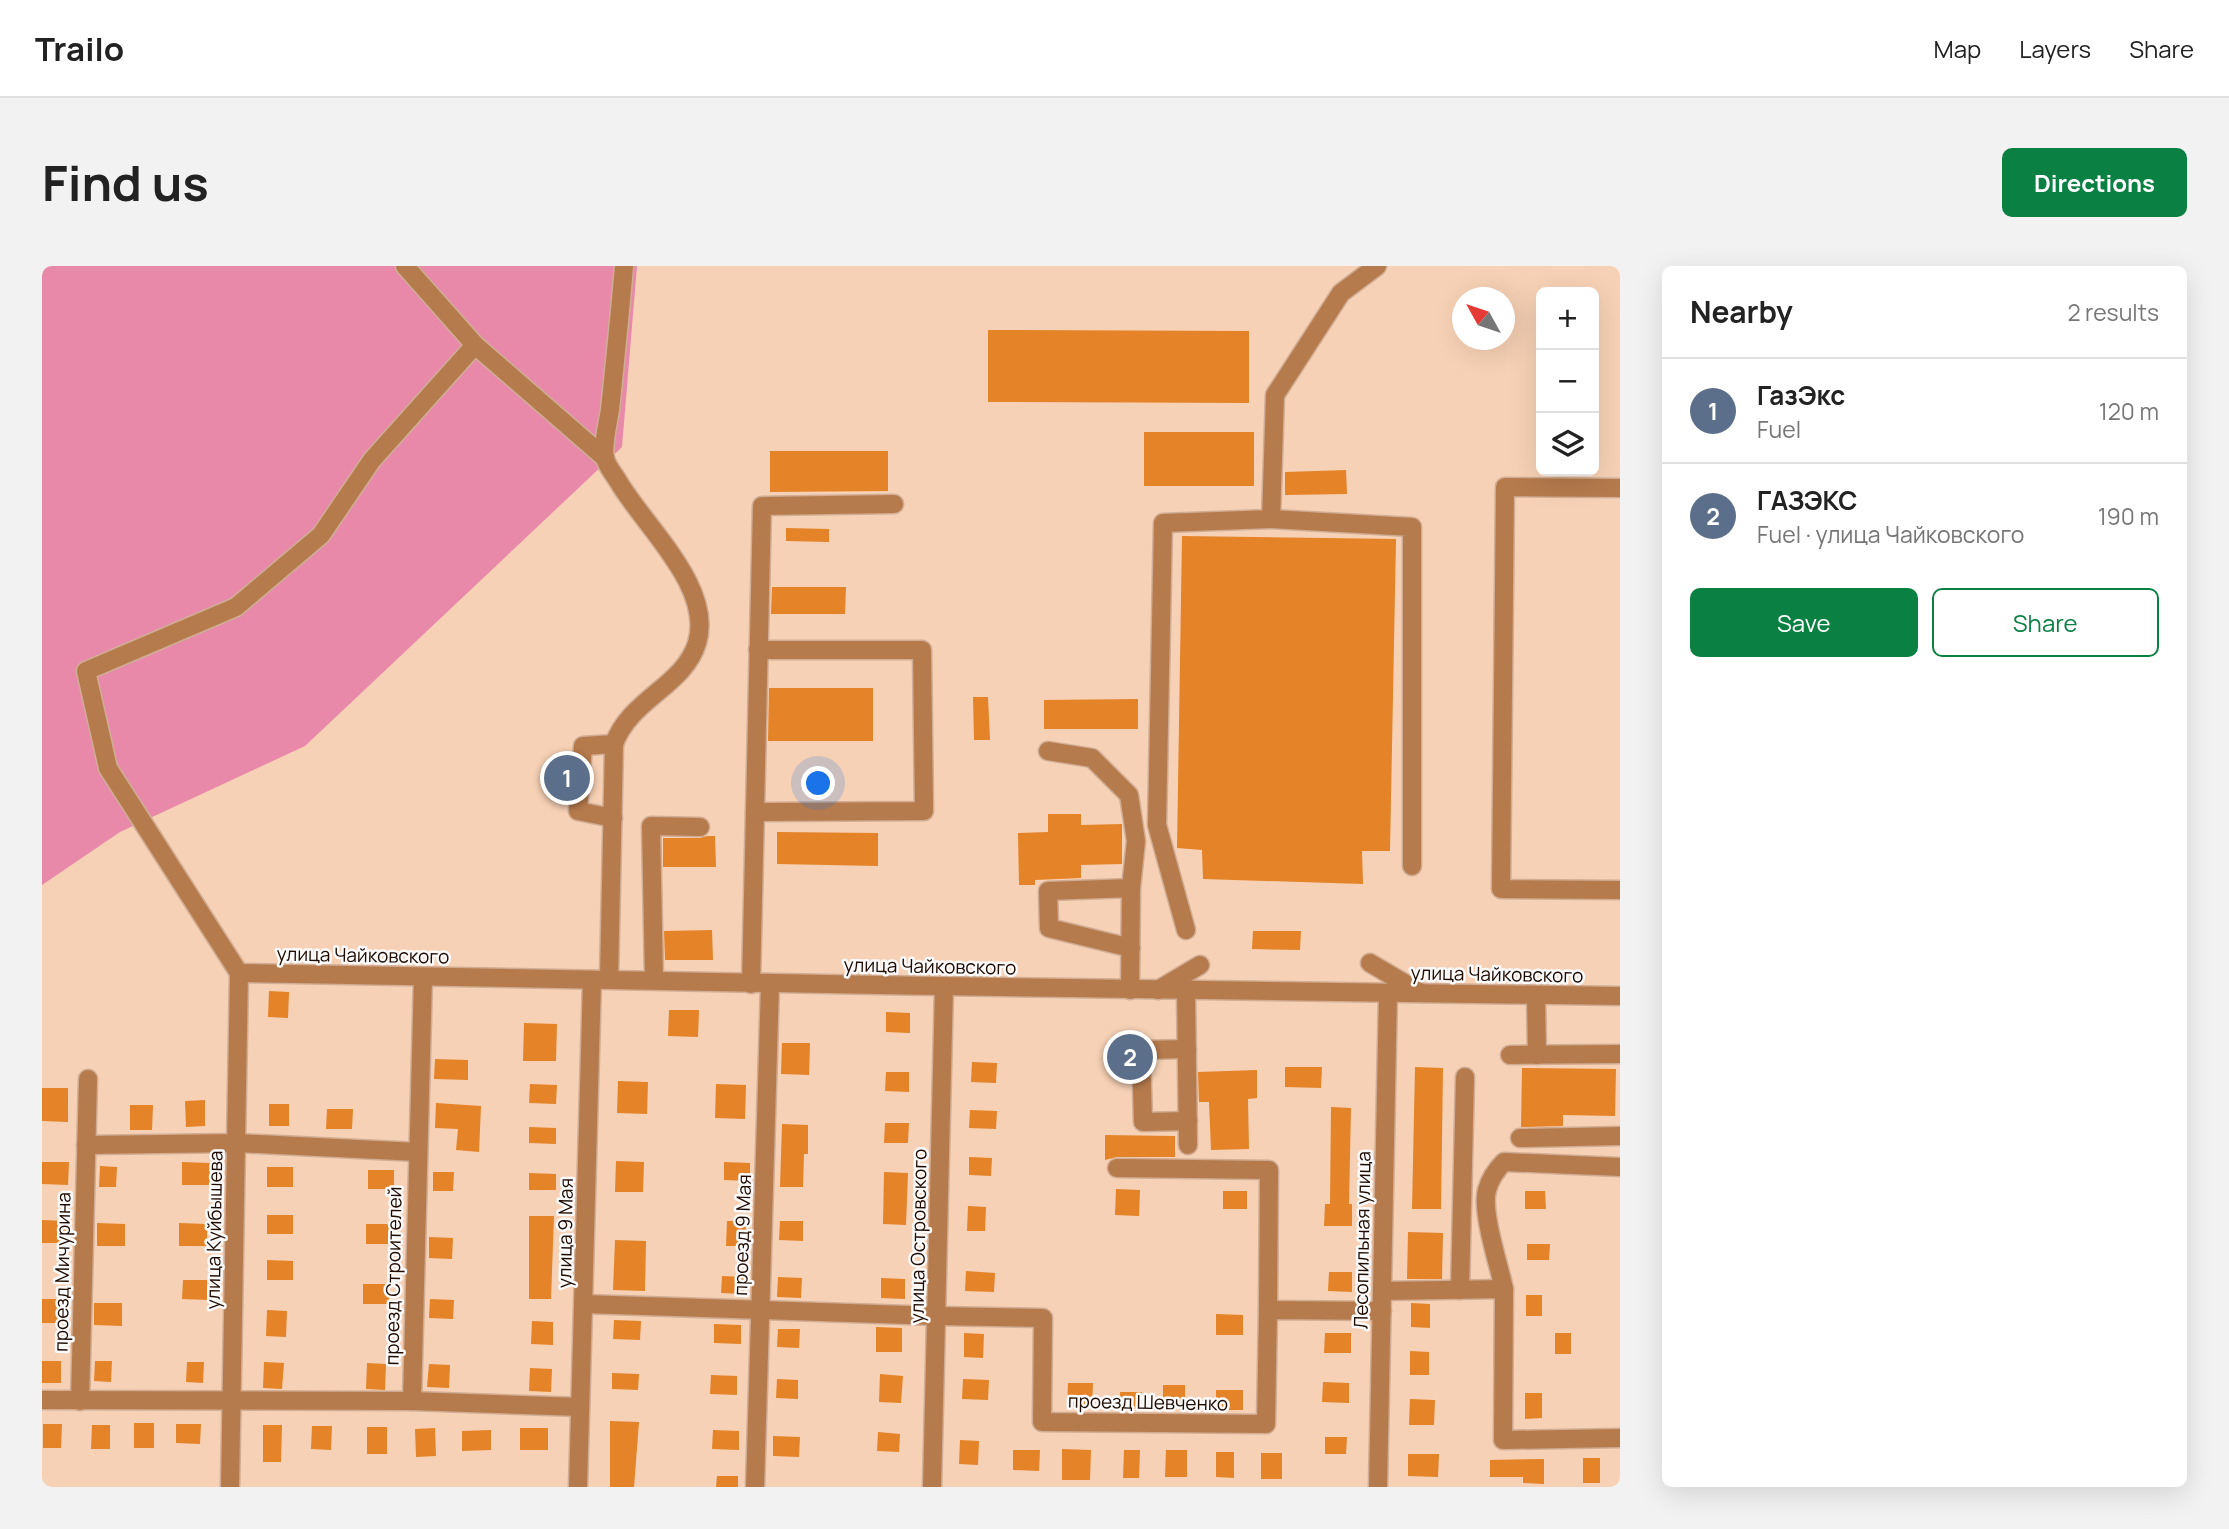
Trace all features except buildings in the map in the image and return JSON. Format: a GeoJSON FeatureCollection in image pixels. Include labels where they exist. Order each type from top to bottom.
{"type":"FeatureCollection","features":[{"type":"Feature","properties":{"kind":"street"},"geometry":{"type":"LineString","coordinates":[[405,266],[475,345],[604,458],[630,503],[682,571],[699,611],[701,626],[688,665],[628,716],[614,744],[583,746],[578,811],[612,818]]}},
{"type":"Feature","properties":{"kind":"street"},"geometry":{"type":"LineString","coordinates":[[604,458],[624,266]]}},
{"type":"Feature","properties":{"kind":"street"},"geometry":{"type":"LineString","coordinates":[[1271,519],[1275,395],[1341,293],[1377,266]]}},
{"type":"Feature","properties":{"kind":"street"},"geometry":{"type":"LineString","coordinates":[[239,973],[108,768],[86,671],[236,607],[321,535],[372,460],[475,345]]}},
{"type":"Feature","properties":{"kind":"street"},"geometry":{"type":"LineString","coordinates":[[1620,488],[1505,487],[1501,889],[1620,890]]}},
{"type":"Feature","properties":{"kind":"street"},"geometry":{"type":"LineString","coordinates":[[751,984],[762,506],[894,504]]}},
{"type":"Feature","properties":{"kind":"street"},"geometry":{"type":"LineString","coordinates":[[1186,930],[1157,825],[1163,523],[1271,519],[1412,527],[1412,866]]}},
{"type":"Feature","properties":{"kind":"street"},"geometry":{"type":"LineString","coordinates":[[755,812],[924,811],[922,650],[758,650]]}},
{"type":"Feature","properties":{"kind":"street","name":"улица 9 Мая"},"geometry":{"type":"LineString","coordinates":[[578,1487],[584,1304],[614,744]]}},
{"type":"Feature","properties":{"kind":"street"},"geometry":{"type":"LineString","coordinates":[[1048,751],[1092,758],[1129,795],[1136,841],[1131,888],[1130,990]]}},
{"type":"Feature","properties":{"kind":"street"},"geometry":{"type":"LineString","coordinates":[[654,980],[651,826],[700,827]]}},
{"type":"Feature","properties":{"kind":"street"},"geometry":{"type":"LineString","coordinates":[[1131,888],[1048,891],[1049,928],[1131,948]]}},
{"type":"Feature","properties":{"kind":"street"},"geometry":{"type":"LineString","coordinates":[[1370,963],[1424,994]]}},
{"type":"Feature","properties":{"kind":"street"},"geometry":{"type":"LineString","coordinates":[[1156,991],[1200,965]]}},
{"type":"Feature","properties":{"kind":"street","name":"улица Чайковского"},"geometry":{"type":"LineString","coordinates":[[239,973],[1186,992],[1620,996]]}},
{"type":"Feature","properties":{"kind":"street","name":"улица Куйбышева"},"geometry":{"type":"LineString","coordinates":[[230,1487],[239,973]]}},
{"type":"Feature","properties":{"kind":"street","name":"проезд Строителей"},"geometry":{"type":"LineString","coordinates":[[412,1401],[423,976]]}},
{"type":"Feature","properties":{"kind":"street","name":"проезд 9 Мая"},"geometry":{"type":"LineString","coordinates":[[755,1487],[770,985]]}},
{"type":"Feature","properties":{"kind":"street","name":"улица Островского"},"geometry":{"type":"LineString","coordinates":[[932,1487],[944,987]]}},
{"type":"Feature","properties":{"kind":"street"},"geometry":{"type":"LineString","coordinates":[[1186,992],[1188,1145]]}},
{"type":"Feature","properties":{"kind":"street","name":"Лесопильная улица"},"geometry":{"type":"LineString","coordinates":[[1378,1487],[1388,993]]}},
{"type":"Feature","properties":{"kind":"street"},"geometry":{"type":"LineString","coordinates":[[1536,996],[1537,1055]]}},
{"type":"Feature","properties":{"kind":"street"},"geometry":{"type":"LineString","coordinates":[[1187,1049],[1142,1050],[1143,1122],[1188,1121]]}},
{"type":"Feature","properties":{"kind":"street"},"geometry":{"type":"LineString","coordinates":[[1510,1055],[1620,1055]]}},
{"type":"Feature","properties":{"kind":"street"},"geometry":{"type":"LineString","coordinates":[[1460,1290],[1465,1077]]}},
{"type":"Feature","properties":{"kind":"street","name":"проезд Мичурина"},"geometry":{"type":"LineString","coordinates":[[80,1401],[88,1079]]}},
{"type":"Feature","properties":{"kind":"street"},"geometry":{"type":"LineString","coordinates":[[1520,1138],[1620,1136]]}},
{"type":"Feature","properties":{"kind":"street"},"geometry":{"type":"LineString","coordinates":[[86,1144],[237,1143],[417,1152]]}},
{"type":"Feature","properties":{"kind":"street"},"geometry":{"type":"LineString","coordinates":[[1620,1167],[1504,1162],[1496,1170],[1486,1192],[1487,1217],[1504,1289],[1503,1440],[1620,1438]]}},
{"type":"Feature","properties":{"kind":"street","name":"проезд Шевченко"},"geometry":{"type":"LineString","coordinates":[[937,1317],[1043,1318],[1042,1422],[1266,1424],[1269,1170],[1117,1168]]}},
{"type":"Feature","properties":{"kind":"street"},"geometry":{"type":"LineString","coordinates":[[1382,1292],[1504,1289]]}},
{"type":"Feature","properties":{"kind":"street"},"geometry":{"type":"LineString","coordinates":[[584,1304],[937,1317]]}},
{"type":"Feature","properties":{"kind":"street"},"geometry":{"type":"LineString","coordinates":[[1268,1310],[1382,1311]]}},
{"type":"Feature","properties":{"kind":"street"},"geometry":{"type":"LineString","coordinates":[[42,1400],[412,1401],[580,1407]]}},
{"type":"Feature","properties":{"kind":"shaded area"},"geometry":{"type":"Polygon","coordinates":[[[42,266],[637,266],[622,447],[305,746],[120,832],[42,885],[42,266]]]}},
{"type":"Feature","properties":{"kind":"place","name":"ГазЭкс"},"geometry":{"type":"Point","coordinates":[567,778]}},
{"type":"Feature","properties":{"kind":"place","name":"ГАЗЭКС"},"geometry":{"type":"Point","coordinates":[1130,1057]}}]}
